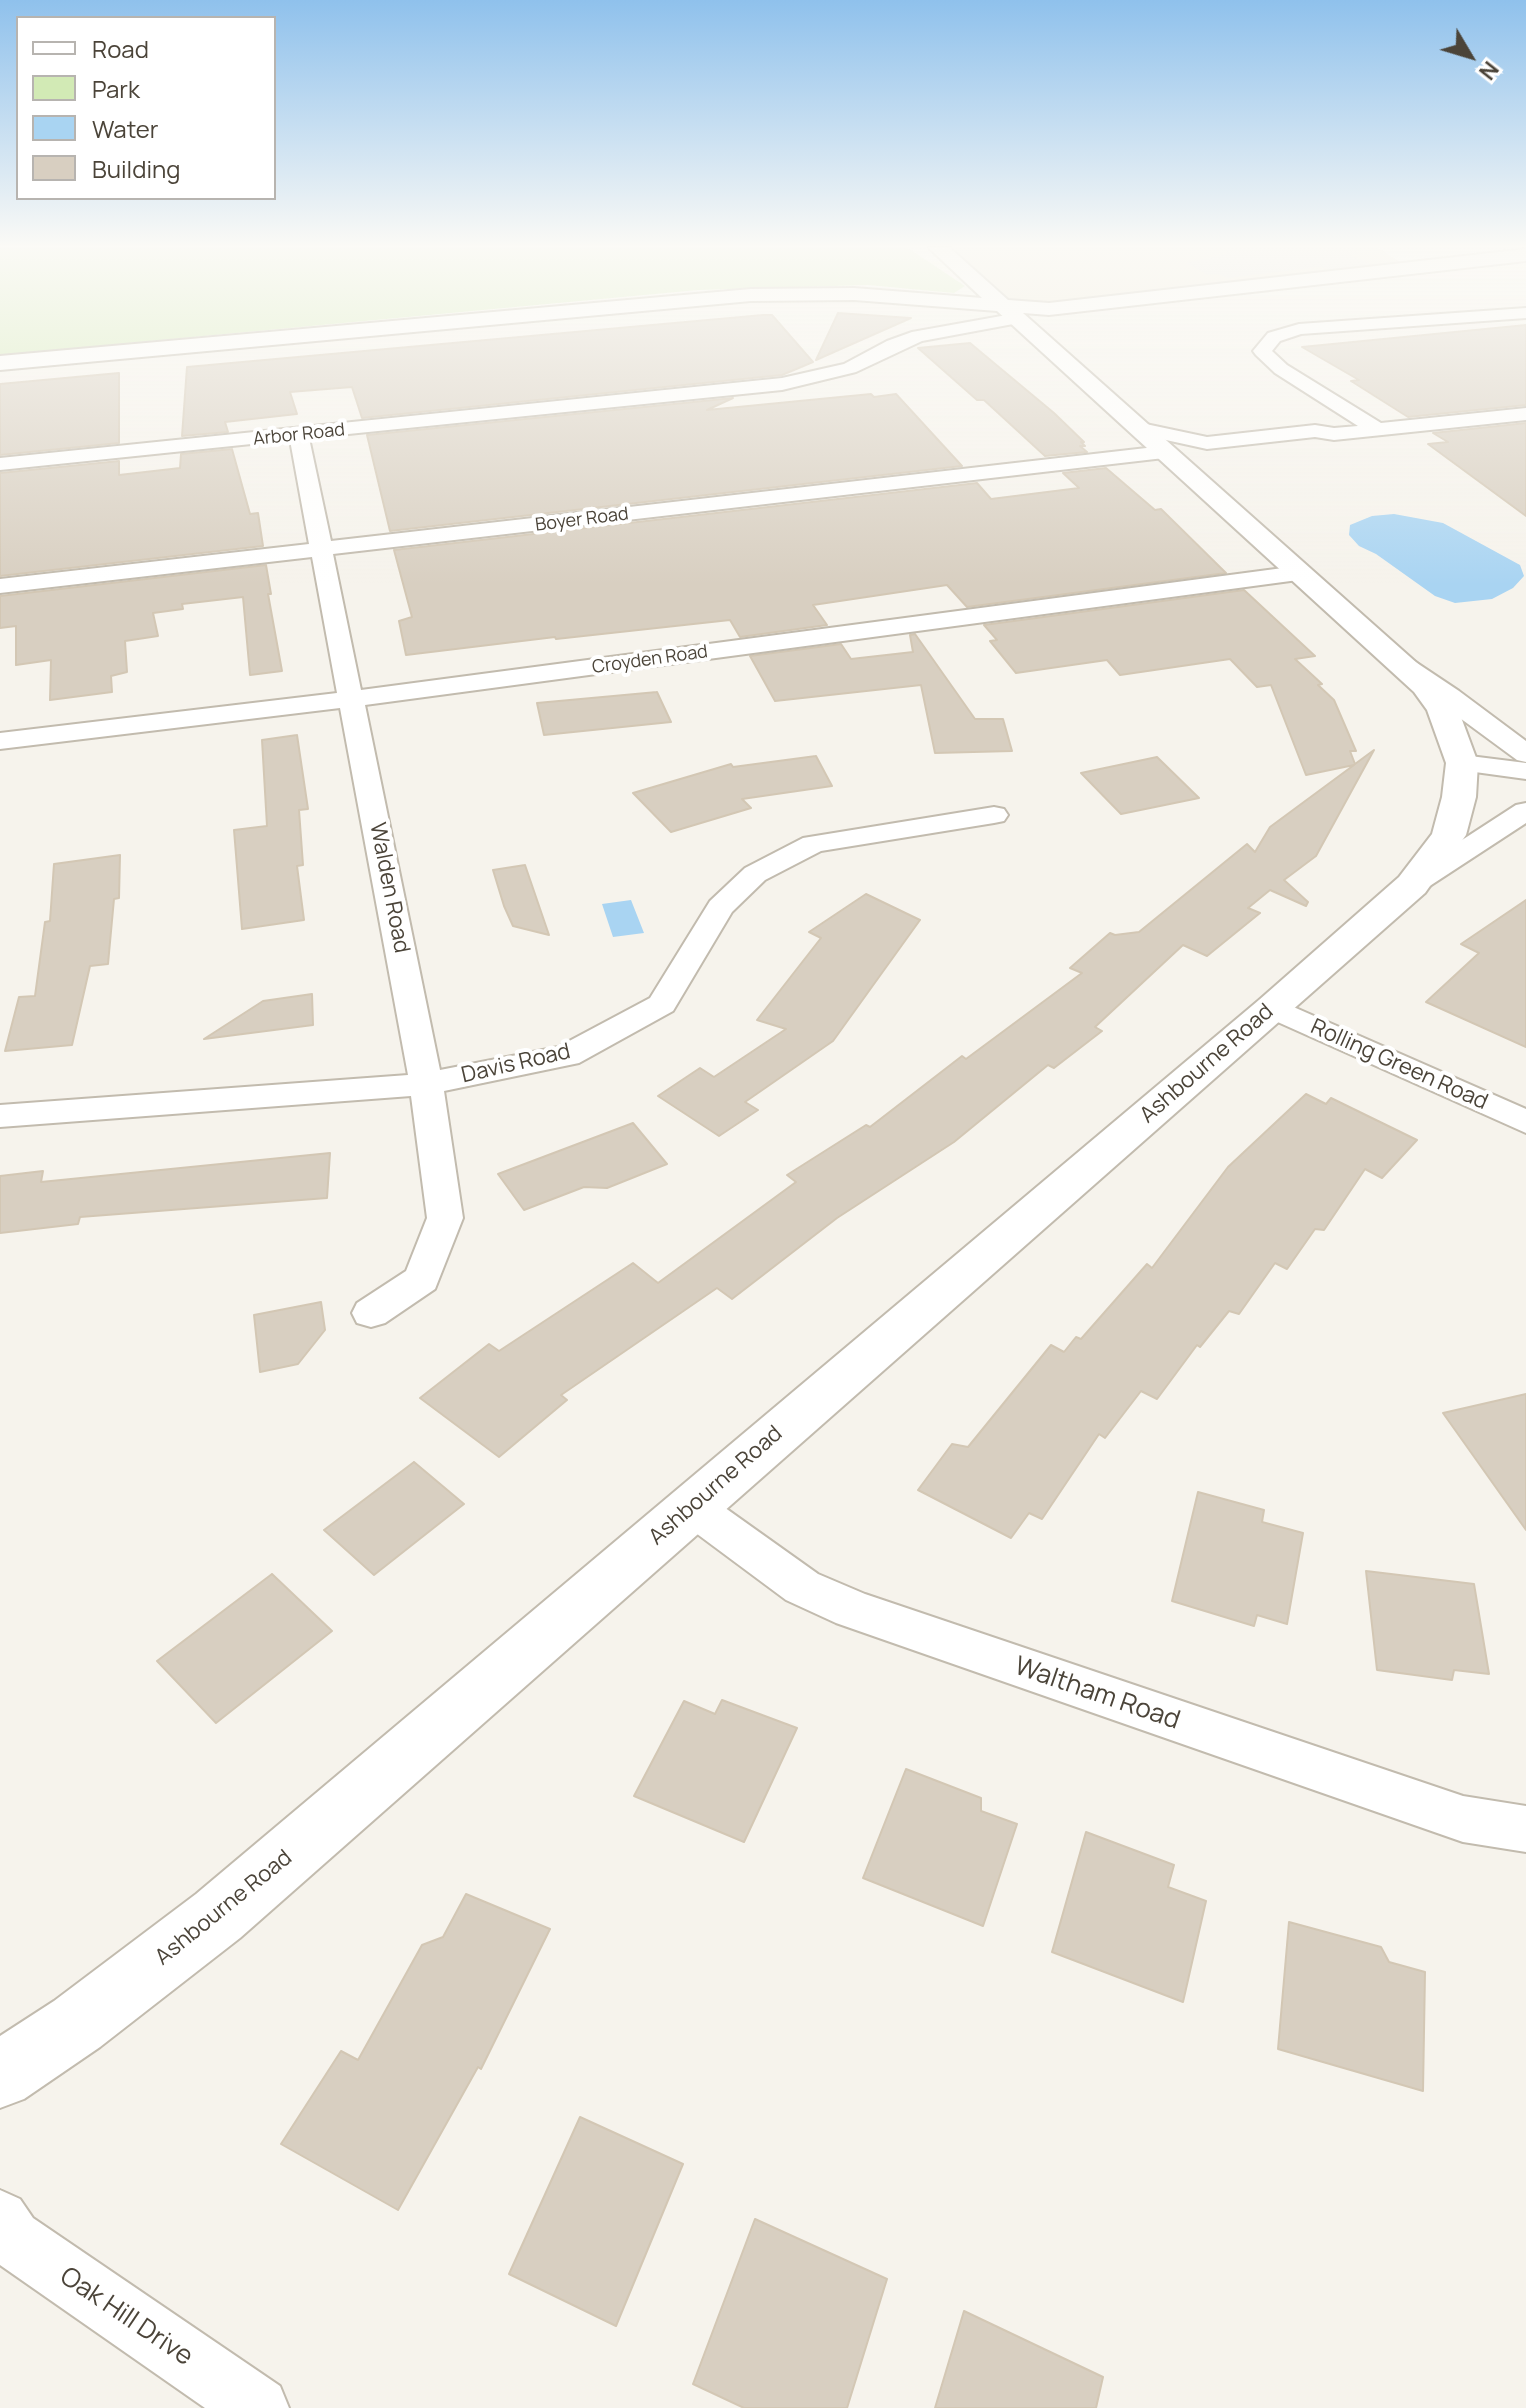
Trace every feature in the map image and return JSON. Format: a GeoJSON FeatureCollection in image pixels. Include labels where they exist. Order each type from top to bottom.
{"type":"FeatureCollection","features":[{"type":"Feature","properties":{"kind":"street"},"geometry":{"type":"LineString","coordinates":[[0,363],[29,360]]}},
{"type":"Feature","properties":{"kind":"street","name":"Arbor Road"},"geometry":{"type":"LineString","coordinates":[[0,464],[805,381],[850,368],[864,360]]}},
{"type":"Feature","properties":{"kind":"street","name":"Ashbourne Road"},"geometry":{"type":"LineString","coordinates":[[0,2075],[77,2024],[218,1916],[1273,1008],[1412,885],[1449,835],[1459,797],[1462,763],[1442,709],[1405,666],[1200,485],[1065,360]]}},
{"type":"Feature","properties":{"kind":"street"},"geometry":{"type":"LineString","coordinates":[[1272,360],[1377,429]]}},
{"type":"Feature","properties":{"kind":"street"},"geometry":{"type":"LineString","coordinates":[[1200,485],[1200,467],[1209,459],[1325,442],[1334,434],[1526,414]]}},
{"type":"Feature","properties":{"kind":"street","name":"Boyer Road"},"geometry":{"type":"LineString","coordinates":[[0,586],[324,550],[1153,440],[1207,443],[1315,431],[1334,434]]}},
{"type":"Feature","properties":{"kind":"street","name":"Walden Road"},"geometry":{"type":"LineString","coordinates":[[299,435],[324,550],[426,1084],[445,1218],[422,1279],[371,1313]]}},
{"type":"Feature","properties":{"kind":"street","name":"Croyden Road"},"geometry":{"type":"LineString","coordinates":[[0,741],[353,699],[1298,573]]}},
{"type":"Feature","properties":{"kind":"street"},"geometry":{"type":"LineString","coordinates":[[1405,666],[1526,754]]}},
{"type":"Feature","properties":{"kind":"street"},"geometry":{"type":"LineString","coordinates":[[1462,763],[1526,771]]}},
{"type":"Feature","properties":{"kind":"street"},"geometry":{"type":"LineString","coordinates":[[1412,885],[1526,811]]}},
{"type":"Feature","properties":{"kind":"street","name":"Davis Road"},"geometry":{"type":"LineString","coordinates":[[0,1116],[426,1084],[567,1056],[662,1004],[720,907],[755,874],[813,844],[994,815]]}},
{"type":"Feature","properties":{"kind":"street","name":"Rolling Green Road"},"geometry":{"type":"LineString","coordinates":[[1273,1008],[1526,1122]]}},
{"type":"Feature","properties":{"kind":"street","name":"Waltham Road"},"geometry":{"type":"LineString","coordinates":[[692,1507],[802,1587],[852,1609],[1463,1819],[1526,1829]]}},
{"type":"Feature","properties":{"kind":"street","name":"Oak Hill Drive"},"geometry":{"type":"LineString","coordinates":[[0,2219],[12,2239],[258,2408]]}},
{"type":"Feature","properties":{"kind":"water"},"geometry":{"type":"Polygon","coordinates":[[[1394,514],[1443,523],[1520,565],[1524,576],[1513,588],[1492,599],[1455,603],[1435,596],[1376,554],[1359,546],[1349,535],[1350,525],[1372,516],[1394,514]]]}},
{"type":"Feature","properties":{"kind":"water"},"geometry":{"type":"Polygon","coordinates":[[[631,900],[644,933],[613,937],[602,904],[631,900]]]}},
{"type":"Feature","properties":{"kind":"building"},"geometry":{"type":"Polygon","coordinates":[[[260,360],[813,362],[782,375],[362,418],[352,387],[290,392],[297,414],[225,422],[228,432],[182,436],[187,367],[260,360]]]}},
{"type":"Feature","properties":{"kind":"building"},"geometry":{"type":"Polygon","coordinates":[[[932,360],[991,360],[1054,413],[1084,442],[1081,442],[1085,446],[1080,446],[1087,452],[1045,456],[984,400],[977,400],[932,360]]]}},
{"type":"Feature","properties":{"kind":"building"},"geometry":{"type":"Polygon","coordinates":[[[1325,360],[1526,360],[1526,405],[1408,417],[1351,381],[1359,380],[1325,360]]]}},
{"type":"Feature","properties":{"kind":"building"},"geometry":{"type":"Polygon","coordinates":[[[119,373],[119,443],[0,455],[0,384],[119,373]]]}},
{"type":"Feature","properties":{"kind":"building"},"geometry":{"type":"Polygon","coordinates":[[[871,394],[874,397],[896,394],[962,466],[390,531],[367,435],[733,398],[707,410],[871,394]]]}},
{"type":"Feature","properties":{"kind":"building"},"geometry":{"type":"Polygon","coordinates":[[[1526,423],[1526,516],[1428,444],[1448,442],[1433,433],[1526,423]]]}},
{"type":"Feature","properties":{"kind":"building"},"geometry":{"type":"Polygon","coordinates":[[[232,449],[250,514],[258,513],[263,546],[0,576],[0,473],[119,461],[119,475],[180,468],[181,454],[232,449]]]}},
{"type":"Feature","properties":{"kind":"building"},"geometry":{"type":"Polygon","coordinates":[[[1106,468],[1155,510],[1161,509],[1226,573],[967,607],[947,585],[813,605],[827,625],[740,637],[730,620],[406,655],[399,621],[412,617],[394,550],[977,483],[991,499],[1079,488],[1063,473],[1106,468]]]}},
{"type":"Feature","properties":{"kind":"building"},"geometry":{"type":"Polygon","coordinates":[[[266,565],[282,671],[250,675],[243,597],[182,604],[183,609],[153,613],[158,636],[125,641],[127,672],[111,676],[112,692],[50,700],[51,660],[16,665],[16,626],[0,628],[0,596],[266,565]]]}},
{"type":"Feature","properties":{"kind":"building"},"geometry":{"type":"Polygon","coordinates":[[[1244,590],[1315,656],[1295,659],[1334,700],[1356,751],[1350,751],[1355,764],[1374,750],[1316,856],[1284,880],[1308,902],[1306,906],[1270,890],[1248,908],[1260,913],[1207,956],[1183,945],[1095,1027],[1102,1031],[1054,1068],[1048,1065],[954,1142],[837,1218],[732,1299],[717,1288],[561,1395],[567,1400],[499,1457],[420,1398],[489,1344],[499,1351],[633,1263],[658,1283],[796,1182],[787,1175],[866,1125],[870,1127],[962,1056],[966,1059],[1082,973],[1070,968],[1110,933],[1139,932],[1247,844],[1255,852],[1270,827],[1354,765],[1306,775],[1271,685],[1257,687],[1230,659],[1120,675],[1107,660],[1016,673],[990,641],[997,640],[984,625],[1244,590]]]}},
{"type":"Feature","properties":{"kind":"building"},"geometry":{"type":"Polygon","coordinates":[[[915,634],[975,719],[1003,719],[1012,751],[935,753],[921,685],[775,701],[750,656],[841,644],[851,659],[913,652],[910,635],[915,634]]]}},
{"type":"Feature","properties":{"kind":"building"},"geometry":{"type":"Polygon","coordinates":[[[657,692],[671,722],[544,735],[537,703],[657,692]]]}},
{"type":"Feature","properties":{"kind":"building"},"geometry":{"type":"Polygon","coordinates":[[[297,735],[308,809],[299,810],[303,865],[297,866],[304,920],[242,929],[234,830],[267,826],[262,740],[297,735]]]}},
{"type":"Feature","properties":{"kind":"building"},"geometry":{"type":"Polygon","coordinates":[[[816,756],[832,786],[742,799],[751,808],[671,832],[633,793],[731,764],[733,767],[816,756]]]}},
{"type":"Feature","properties":{"kind":"building"},"geometry":{"type":"Polygon","coordinates":[[[1157,757],[1199,798],[1121,814],[1081,773],[1157,757]]]}},
{"type":"Feature","properties":{"kind":"building"},"geometry":{"type":"Polygon","coordinates":[[[120,855],[119,898],[114,899],[108,964],[90,966],[72,1045],[5,1051],[19,997],[35,996],[45,922],[50,921],[54,864],[120,855]]]}},
{"type":"Feature","properties":{"kind":"building"},"geometry":{"type":"Polygon","coordinates":[[[525,865],[549,935],[513,926],[504,906],[493,870],[525,865]]]}},
{"type":"Feature","properties":{"kind":"building"},"geometry":{"type":"Polygon","coordinates":[[[866,894],[920,920],[833,1041],[745,1102],[758,1110],[719,1136],[658,1096],[700,1068],[714,1077],[786,1029],[757,1020],[821,938],[809,932],[866,894]]]}},
{"type":"Feature","properties":{"kind":"building"},"geometry":{"type":"Polygon","coordinates":[[[1526,900],[1526,1047],[1426,1002],[1479,953],[1461,944],[1526,900]]]}},
{"type":"Feature","properties":{"kind":"building"},"geometry":{"type":"Polygon","coordinates":[[[312,994],[313,1025],[204,1039],[263,1001],[312,994]]]}},
{"type":"Feature","properties":{"kind":"building"},"geometry":{"type":"Polygon","coordinates":[[[1306,1094],[1326,1104],[1331,1098],[1417,1140],[1382,1178],[1365,1169],[1324,1230],[1315,1229],[1287,1269],[1275,1263],[1239,1314],[1229,1311],[1200,1347],[1197,1345],[1157,1399],[1141,1391],[1105,1438],[1099,1434],[1042,1519],[1029,1513],[1011,1538],[918,1490],[952,1444],[968,1447],[1051,1345],[1064,1352],[1076,1337],[1081,1339],[1147,1264],[1152,1268],[1228,1167],[1306,1094]]]}},
{"type":"Feature","properties":{"kind":"building"},"geometry":{"type":"Polygon","coordinates":[[[633,1123],[667,1164],[607,1188],[584,1187],[524,1210],[498,1174],[633,1123]]]}},
{"type":"Feature","properties":{"kind":"building"},"geometry":{"type":"Polygon","coordinates":[[[330,1153],[327,1198],[80,1217],[78,1224],[0,1233],[0,1176],[43,1171],[41,1182],[330,1153]]]}},
{"type":"Feature","properties":{"kind":"building"},"geometry":{"type":"Polygon","coordinates":[[[321,1302],[325,1330],[298,1364],[260,1372],[254,1315],[321,1302]]]}},
{"type":"Feature","properties":{"kind":"building"},"geometry":{"type":"Polygon","coordinates":[[[1526,1394],[1526,1530],[1443,1413],[1526,1394]]]}},
{"type":"Feature","properties":{"kind":"building"},"geometry":{"type":"Polygon","coordinates":[[[414,1462],[464,1504],[374,1575],[324,1530],[414,1462]]]}},
{"type":"Feature","properties":{"kind":"building"},"geometry":{"type":"Polygon","coordinates":[[[1198,1492],[1264,1510],[1262,1522],[1303,1533],[1287,1624],[1257,1615],[1254,1626],[1172,1601],[1198,1492]]]}},
{"type":"Feature","properties":{"kind":"building"},"geometry":{"type":"Polygon","coordinates":[[[1366,1571],[1474,1584],[1489,1674],[1454,1670],[1452,1680],[1377,1670],[1366,1571]]]}},
{"type":"Feature","properties":{"kind":"building"},"geometry":{"type":"Polygon","coordinates":[[[272,1574],[332,1631],[216,1723],[157,1661],[272,1574]]]}},
{"type":"Feature","properties":{"kind":"building"},"geometry":{"type":"Polygon","coordinates":[[[722,1700],[797,1728],[744,1842],[634,1796],[684,1701],[715,1714],[722,1700]]]}},
{"type":"Feature","properties":{"kind":"building"},"geometry":{"type":"Polygon","coordinates":[[[906,1769],[981,1798],[981,1811],[1017,1824],[983,1926],[863,1878],[906,1769]]]}},
{"type":"Feature","properties":{"kind":"building"},"geometry":{"type":"Polygon","coordinates":[[[1086,1832],[1174,1865],[1168,1887],[1206,1901],[1183,2002],[1052,1952],[1086,1832]]]}},
{"type":"Feature","properties":{"kind":"building"},"geometry":{"type":"Polygon","coordinates":[[[466,1894],[550,1929],[481,2069],[478,2067],[398,2210],[281,2144],[341,2051],[358,2060],[422,1945],[443,1937],[466,1894]]]}},
{"type":"Feature","properties":{"kind":"building"},"geometry":{"type":"Polygon","coordinates":[[[1289,1922],[1381,1947],[1389,1962],[1425,1972],[1423,2091],[1278,2049],[1289,1922]]]}},
{"type":"Feature","properties":{"kind":"building"},"geometry":{"type":"Polygon","coordinates":[[[580,2117],[683,2164],[616,2326],[509,2274],[580,2117]]]}},
{"type":"Feature","properties":{"kind":"building"},"geometry":{"type":"Polygon","coordinates":[[[755,2219],[887,2279],[847,2408],[744,2408],[693,2384],[755,2219]]]}},
{"type":"Feature","properties":{"kind":"building"},"geometry":{"type":"Polygon","coordinates":[[[964,2311],[1103,2377],[1096,2408],[935,2408],[964,2311]]]}}]}
